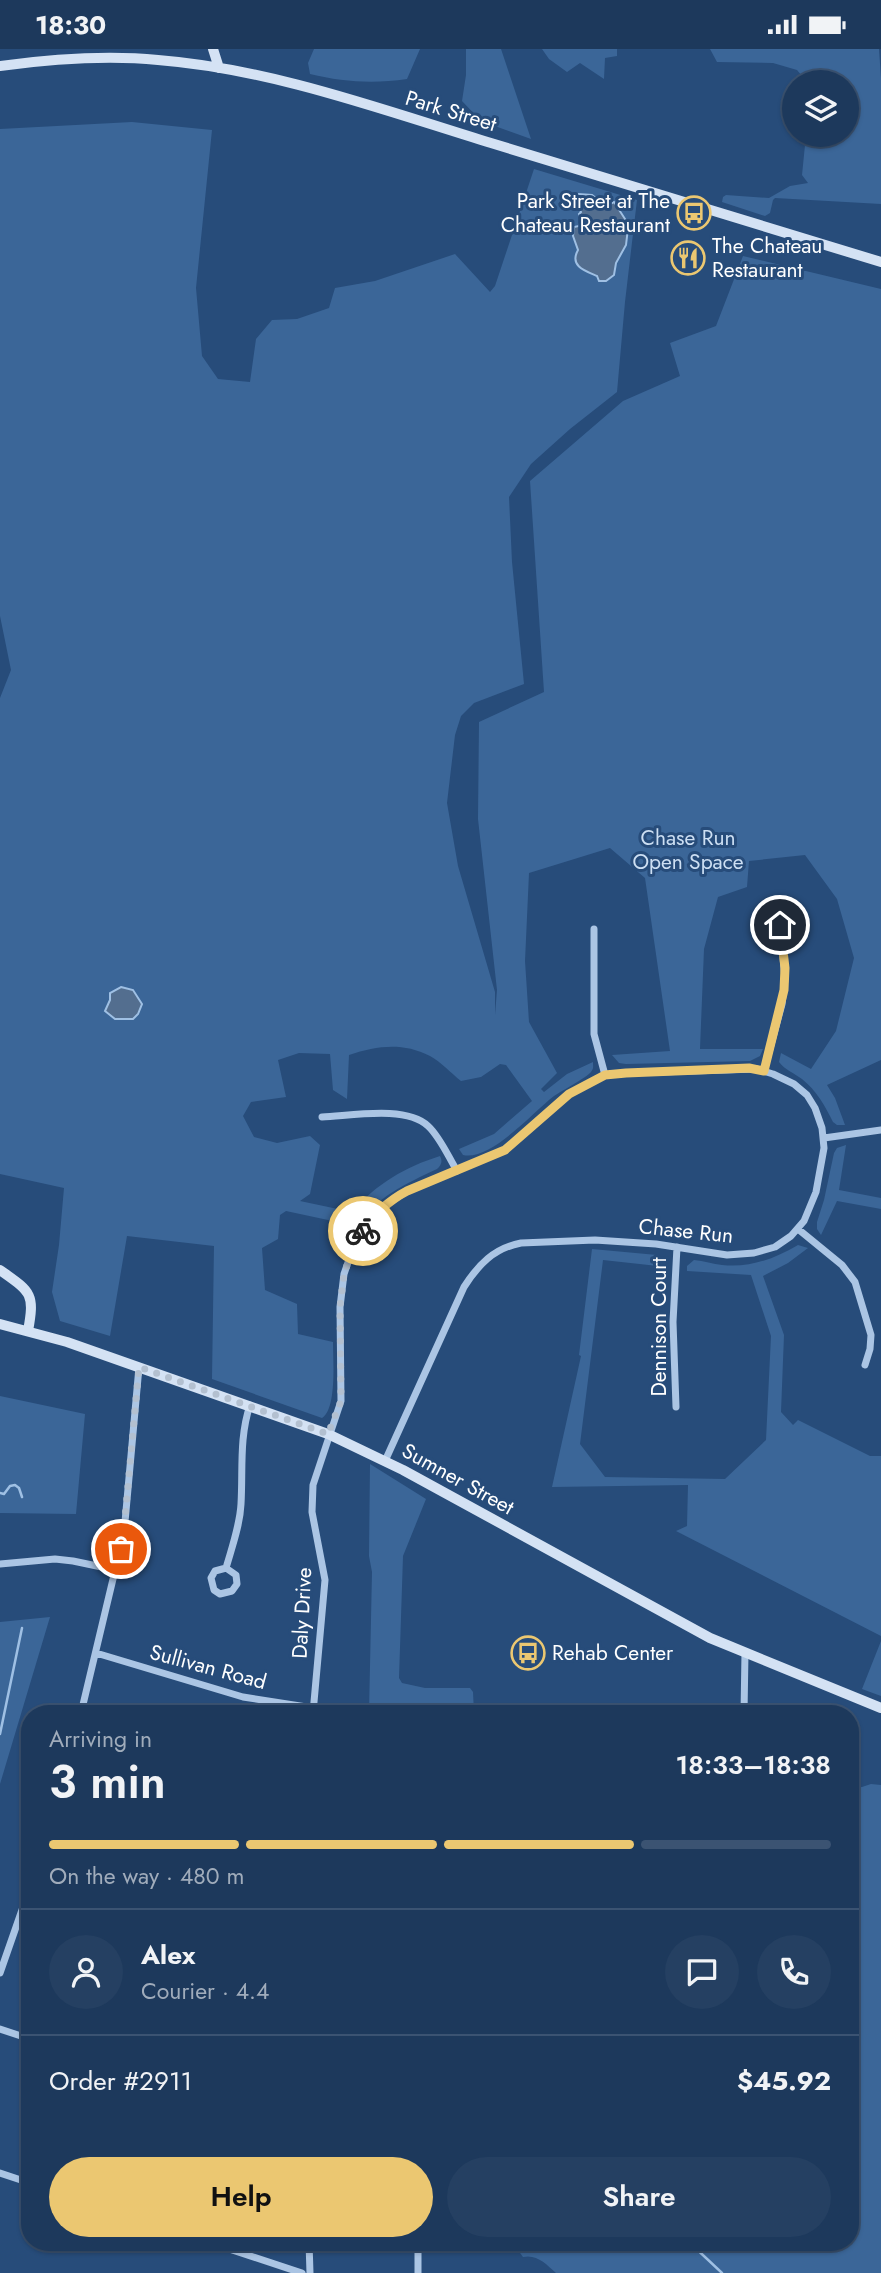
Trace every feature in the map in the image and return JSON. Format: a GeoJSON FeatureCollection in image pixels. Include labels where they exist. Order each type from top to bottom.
{"type":"FeatureCollection","features":[{"type":"Feature","properties":{"kind":"main road"},"geometry":{"type":"LineString","coordinates":[[212,49],[219,68]]}},
{"type":"Feature","properties":{"kind":"main road","name":"Park Street"},"geometry":{"type":"LineString","coordinates":[[0,66],[110,58],[190,58],[219,68],[344,98],[881,262]]}},
{"type":"Feature","properties":{"kind":"main road"},"geometry":{"type":"LineString","coordinates":[[0,1270],[26,1289],[30,1296],[32,1311],[27,1331]]}},
{"type":"Feature","properties":{"kind":"main road","name":"Sumner Street"},"geometry":{"type":"LineString","coordinates":[[0,1324],[67,1342],[328,1434],[385,1461],[710,1638],[881,1708]]}},
{"type":"Feature","properties":{"kind":"street"},"geometry":{"type":"LineString","coordinates":[[764,1071],[784,990],[785,968],[780,925]]}},
{"type":"Feature","properties":{"kind":"street"},"geometry":{"type":"LineString","coordinates":[[594,929],[594,1034],[605,1075]]}},
{"type":"Feature","properties":{"kind":"street","name":"Chase Run"},"geometry":{"type":"LineString","coordinates":[[328,1434],[341,1401],[342,1288],[348,1260],[370,1220],[395,1198],[505,1150],[569,1094],[605,1075],[749,1068],[764,1071],[794,1084],[807,1095],[819,1118],[824,1138],[823,1158],[816,1192],[798,1229],[775,1247],[754,1253],[720,1254],[677,1247],[595,1240],[511,1245],[487,1258],[459,1297],[385,1461]]}},
{"type":"Feature","properties":{"kind":"street"},"geometry":{"type":"LineString","coordinates":[[322,1117],[396,1114],[419,1119],[429,1127],[457,1171]]}},
{"type":"Feature","properties":{"kind":"street"},"geometry":{"type":"LineString","coordinates":[[824,1138],[881,1130]]}},
{"type":"Feature","properties":{"kind":"street"},"geometry":{"type":"LineString","coordinates":[[798,1229],[842,1265],[855,1282],[871,1335],[865,1365]]}},
{"type":"Feature","properties":{"kind":"street","name":"Dennison Court"},"geometry":{"type":"LineString","coordinates":[[676,1407],[673,1322],[677,1247]]}},
{"type":"Feature","properties":{"kind":"street"},"geometry":{"type":"LineString","coordinates":[[83,1705],[116,1570],[125,1518],[139,1367]]}},
{"type":"Feature","properties":{"kind":"street"},"geometry":{"type":"LineString","coordinates":[[226,1568],[241,1508],[242,1433],[250,1405]]}},
{"type":"Feature","properties":{"kind":"street","name":"Daly Drive"},"geometry":{"type":"LineString","coordinates":[[314,1705],[325,1580],[312,1512],[312,1493],[314,1477],[328,1434]]}},
{"type":"Feature","properties":{"kind":"street"},"geometry":{"type":"LineString","coordinates":[[0,1564],[55,1559],[116,1570]]}},
{"type":"Feature","properties":{"kind":"street","name":"Sullivan Road"},"geometry":{"type":"LineString","coordinates":[[96,1653],[243,1697],[283,1705]]}},
{"type":"Feature","properties":{"kind":"street"},"geometry":{"type":"LineString","coordinates":[[744,1705],[745,1653]]}},
{"type":"Feature","properties":{"kind":"street"},"geometry":{"type":"LineString","coordinates":[[0,1973],[21,1913]]}},
{"type":"Feature","properties":{"kind":"street"},"geometry":{"type":"LineString","coordinates":[[0,2029],[21,2036]]}},
{"type":"Feature","properties":{"kind":"street"},"geometry":{"type":"LineString","coordinates":[[0,2173],[21,2180]]}},
{"type":"Feature","properties":{"kind":"street"},"geometry":{"type":"LineString","coordinates":[[235,2251],[302,2273]]}},
{"type":"Feature","properties":{"kind":"street"},"geometry":{"type":"LineString","coordinates":[[309,2251],[310,2273]]}},
{"type":"Feature","properties":{"kind":"street"},"geometry":{"type":"LineString","coordinates":[[418,2251],[418,2273]]}},
{"type":"Feature","properties":{"kind":"green space"},"geometry":{"type":"Polygon","coordinates":[[[314,49],[420,49],[407,79],[370,82],[310,74],[308,63],[314,49]]]}},
{"type":"Feature","properties":{"kind":"green space"},"geometry":{"type":"Polygon","coordinates":[[[466,49],[501,49],[531,139],[481,121],[462,101],[466,49]]]}},
{"type":"Feature","properties":{"kind":"green space"},"geometry":{"type":"Polygon","coordinates":[[[542,49],[617,49],[617,56],[605,58],[604,79],[580,63],[567,72],[549,59],[542,49]]]}},
{"type":"Feature","properties":{"kind":"green space"},"geometry":{"type":"Polygon","coordinates":[[[710,49],[879,49],[881,204],[775,198],[770,213],[765,216],[722,202],[726,195],[769,198],[790,186],[808,183],[802,175],[805,147],[859,147],[859,70],[797,70],[773,63],[717,62],[710,49]]]}},
{"type":"Feature","properties":{"kind":"green space","name":"Chase Run Open Space"},"geometry":{"type":"Polygon","coordinates":[[[132,122],[212,130],[196,288],[202,356],[218,379],[250,382],[256,339],[272,320],[297,319],[329,308],[335,288],[375,281],[455,254],[490,292],[495,286],[534,169],[637,200],[617,392],[531,464],[509,497],[512,562],[524,684],[474,703],[461,716],[455,735],[447,803],[458,866],[495,992],[495,1015],[497,990],[478,819],[479,722],[544,692],[530,481],[623,401],[680,376],[670,343],[716,326],[743,256],[881,289],[881,1060],[827,1085],[845,1125],[833,1122],[812,1089],[779,1062],[781,1053],[811,1069],[836,1031],[854,958],[837,899],[805,855],[749,861],[747,887],[718,897],[704,949],[700,1049],[763,1049],[760,1056],[750,1061],[619,1063],[612,1055],[670,1051],[645,878],[610,848],[529,873],[525,961],[529,1022],[557,1073],[541,1089],[544,1092],[567,1074],[593,1062],[593,1069],[589,1074],[554,1096],[499,1143],[474,1155],[463,1155],[459,1149],[494,1134],[532,1101],[506,1065],[500,1064],[481,1077],[461,1081],[438,1061],[420,1052],[399,1047],[370,1049],[349,1055],[347,1099],[333,1090],[330,1054],[299,1053],[278,1060],[286,1097],[251,1102],[243,1116],[254,1137],[277,1143],[310,1136],[320,1145],[310,1194],[300,1201],[352,1212],[371,1193],[403,1171],[427,1160],[440,1156],[441,1158],[437,1169],[382,1199],[356,1226],[286,1211],[280,1215],[278,1239],[262,1248],[265,1290],[297,1304],[298,1334],[333,1342],[332,1395],[327,1413],[322,1418],[212,1379],[214,1246],[127,1236],[110,1336],[60,1321],[52,1292],[64,1188],[0,1174],[0,698],[11,670],[0,616],[0,129],[132,122]]]}},
{"type":"Feature","properties":{"kind":"green space"},"geometry":{"type":"Polygon","coordinates":[[[846,1145],[839,1190],[881,1198],[881,1209],[837,1201],[821,1235],[817,1222],[834,1153],[837,1148],[846,1145]]]}},
{"type":"Feature","properties":{"kind":"green space"},"geometry":{"type":"Polygon","coordinates":[[[798,1245],[808,1248],[788,1263],[763,1276],[784,1335],[781,1412],[793,1425],[798,1420],[870,1456],[881,1456],[881,1636],[676,1531],[687,1526],[688,1485],[552,1487],[581,1356],[592,1249],[657,1255],[664,1259],[667,1267],[603,1260],[580,1444],[605,1477],[725,1479],[766,1440],[771,1336],[751,1275],[687,1271],[687,1266],[694,1260],[732,1266],[752,1264],[798,1245]]]}},
{"type":"Feature","properties":{"kind":"green space"},"geometry":{"type":"Polygon","coordinates":[[[0,1396],[85,1414],[76,1514],[0,1513],[0,1396]]]}},
{"type":"Feature","properties":{"kind":"green space"},"geometry":{"type":"Polygon","coordinates":[[[370,1464],[426,1499],[403,1556],[399,1678],[402,1683],[425,1688],[470,1688],[473,1692],[474,1705],[369,1705],[372,1572],[369,1556],[370,1464]]]}},
{"type":"Feature","properties":{"kind":"green space"},"geometry":{"type":"Polygon","coordinates":[[[50,1617],[24,1705],[21,1705],[21,1714],[0,1784],[0,1622],[50,1617]]]}},
{"type":"Feature","properties":{"kind":"green space"},"geometry":{"type":"Polygon","coordinates":[[[881,1641],[881,1696],[862,1689],[881,1641]]]}},
{"type":"Feature","properties":{"kind":"green space"},"geometry":{"type":"Polygon","coordinates":[[[881,1785],[881,2273],[556,2273],[537,2258],[523,2257],[519,2251],[859,2251],[859,1787],[881,1785]]]}},
{"type":"Feature","properties":{"kind":"shaded area"},"geometry":{"type":"Polygon","coordinates":[[[578,194],[592,195],[606,206],[614,202],[627,222],[626,245],[616,263],[614,275],[606,281],[599,281],[597,276],[580,267],[575,260],[578,250],[573,236],[574,227],[579,226],[581,220],[581,212],[578,205],[575,205],[578,194]]]}},
{"type":"Feature","properties":{"kind":"shaded area"},"geometry":{"type":"Polygon","coordinates":[[[121,987],[133,990],[142,1004],[133,1019],[115,1019],[105,1011],[110,993],[121,987]]]}},
{"type":"Feature","properties":{"kind":"waterway"},"geometry":{"type":"LineString","coordinates":[[0,1493],[4,1494],[10,1486],[15,1485],[22,1497]]}},
{"type":"Feature","properties":{"kind":"waterway"},"geometry":{"type":"LineString","coordinates":[[0,1734],[22,1628]]}},
{"type":"Feature","properties":{"kind":"waterway"},"geometry":{"type":"LineString","coordinates":[[699,2251],[722,2273]]}},
{"type":"Feature","properties":{"kind":"way so far"},"geometry":{"type":"LineString","coordinates":[[121,1549],[139,1367],[328,1434],[341,1401],[340,1307],[344,1274],[353,1248],[363,1231]]}},
{"type":"Feature","properties":{"kind":"place","name":"Park Street at The Chateau Restaurant"},"geometry":{"type":"Point","coordinates":[694,213]}},
{"type":"Feature","properties":{"kind":"place","name":"The Chateau Restaurant"},"geometry":{"type":"Point","coordinates":[688,258]}},
{"type":"Feature","properties":{"kind":"place","name":"Rehab Center"},"geometry":{"type":"Point","coordinates":[528,1653]}},
{"type":"Feature","properties":{"kind":"route"},"geometry":{"type":"LineString","coordinates":[[363,1231],[382,1207],[395,1198],[505,1150],[569,1094],[605,1075],[749,1068],[764,1071],[784,990],[785,968],[780,925]]}}]}
